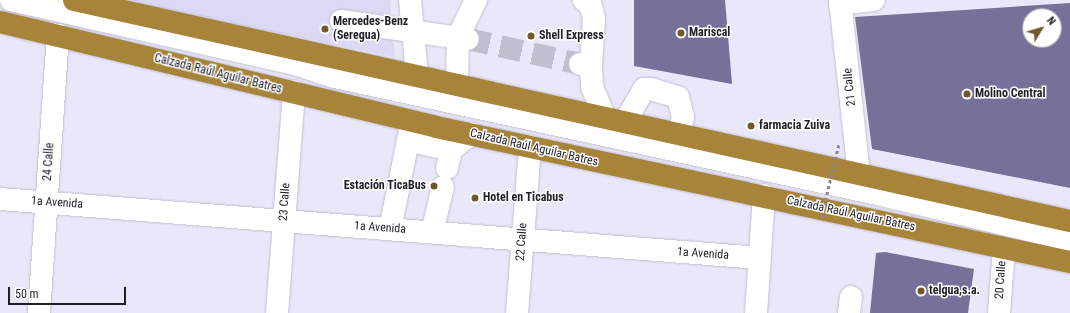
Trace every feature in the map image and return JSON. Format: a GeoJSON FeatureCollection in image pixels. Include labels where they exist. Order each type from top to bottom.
{"type":"FeatureCollection","features":[{"type":"Feature","properties":{"kind":"highway"},"geometry":{"type":"LineString","coordinates":[[84,1],[458,86],[1070,221]]}},
{"type":"Feature","properties":{"kind":"highway","name":"Calzada Raúl Aguilar Batres"},"geometry":{"type":"LineString","coordinates":[[0,22],[294,92],[410,130],[470,134],[764,195],[1070,262]]}},
{"type":"Feature","properties":{"kind":"street"},"geometry":{"type":"LineString","coordinates":[[11,0],[295,64],[335,77]]}},
{"type":"Feature","properties":{"kind":"street"},"geometry":{"type":"LineString","coordinates":[[410,0],[417,76]]}},
{"type":"Feature","properties":{"kind":"street"},"geometry":{"type":"LineString","coordinates":[[458,86],[463,38],[476,0]]}},
{"type":"Feature","properties":{"kind":"street"},"geometry":{"type":"LineString","coordinates":[[584,0],[591,6],[594,19],[585,65],[592,87],[615,120],[644,89],[651,89],[678,98],[683,116],[679,134]]}},
{"type":"Feature","properties":{"kind":"street"},"geometry":{"type":"LineString","coordinates":[[840,2],[874,0]]}},
{"type":"Feature","properties":{"kind":"street","name":"21 Calle"},"geometry":{"type":"LineString","coordinates":[[840,2],[859,174]]}},
{"type":"Feature","properties":{"kind":"street"},"geometry":{"type":"LineString","coordinates":[[0,9],[292,72],[335,77],[882,195],[1070,240]]}},
{"type":"Feature","properties":{"kind":"street"},"geometry":{"type":"LineString","coordinates":[[341,21],[393,31],[413,31],[463,38]]}},
{"type":"Feature","properties":{"kind":"street","name":"24 Calle"},"geometry":{"type":"LineString","coordinates":[[38,313],[58,35]]}},
{"type":"Feature","properties":{"kind":"street","name":"23 Calle"},"geometry":{"type":"LineString","coordinates":[[277,313],[294,92]]}},
{"type":"Feature","properties":{"kind":"street"},"geometry":{"type":"LineString","coordinates":[[410,130],[447,168]]}},
{"type":"Feature","properties":{"kind":"street"},"geometry":{"type":"LineString","coordinates":[[390,229],[410,130]]}},
{"type":"Feature","properties":{"kind":"street"},"geometry":{"type":"LineString","coordinates":[[432,232],[447,168],[470,134]]}},
{"type":"Feature","properties":{"kind":"street","name":"22 Calle"},"geometry":{"type":"LineString","coordinates":[[517,313],[530,147]]}},
{"type":"Feature","properties":{"kind":"street"},"geometry":{"type":"LineString","coordinates":[[756,313],[764,195]]}},
{"type":"Feature","properties":{"kind":"street","name":"1a Avenida"},"geometry":{"type":"LineString","coordinates":[[0,199],[760,258]]}},
{"type":"Feature","properties":{"kind":"street","name":"20 Calle"},"geometry":{"type":"LineString","coordinates":[[999,313],[1004,248]]}},
{"type":"Feature","properties":{"kind":"path"},"geometry":{"type":"LineString","coordinates":[[822,218],[839,143]]}},
{"type":"Feature","properties":{"kind":"shaded area","name":"Mercedes-Benz (Seregua)"},"geometry":{"type":"Polygon","coordinates":[[[120,0],[390,0],[395,57],[120,0]]]}},
{"type":"Feature","properties":{"kind":"building","name":"Mariscal"},"geometry":{"type":"Polygon","coordinates":[[[634,0],[725,0],[732,84],[634,66],[634,0]]]}},
{"type":"Feature","properties":{"kind":"building","name":"Molino Central"},"geometry":{"type":"Polygon","coordinates":[[[1070,3],[1070,188],[872,149],[855,17],[1070,3]]]}},
{"type":"Feature","properties":{"kind":"building","name":"telgua,s.a."},"geometry":{"type":"Polygon","coordinates":[[[885,252],[974,269],[968,313],[870,313],[876,253],[885,252]]]}},
{"type":"Feature","properties":{"kind":"tunnel"},"geometry":{"type":"LineString","coordinates":[[468,39],[580,64]]}},
{"type":"Feature","properties":{"kind":"place","name":"Mercedes-Benz (Seregua)"},"geometry":{"type":"Point","coordinates":[325,29]}},
{"type":"Feature","properties":{"kind":"place","name":"Mariscal"},"geometry":{"type":"Point","coordinates":[681,33]}},
{"type":"Feature","properties":{"kind":"place","name":"Shell Express"},"geometry":{"type":"Point","coordinates":[531,36]}},
{"type":"Feature","properties":{"kind":"place","name":"Molino Central"},"geometry":{"type":"Point","coordinates":[967,94]}},
{"type":"Feature","properties":{"kind":"place","name":"farmacia Zuiva"},"geometry":{"type":"Point","coordinates":[751,126]}},
{"type":"Feature","properties":{"kind":"place","name":"Estación TicaBus"},"geometry":{"type":"Point","coordinates":[434,186]}},
{"type":"Feature","properties":{"kind":"place","name":"Hotel en Ticabus"},"geometry":{"type":"Point","coordinates":[475,198]}},
{"type":"Feature","properties":{"kind":"place","name":"telgua,s.a."},"geometry":{"type":"Point","coordinates":[921,291]}}]}
